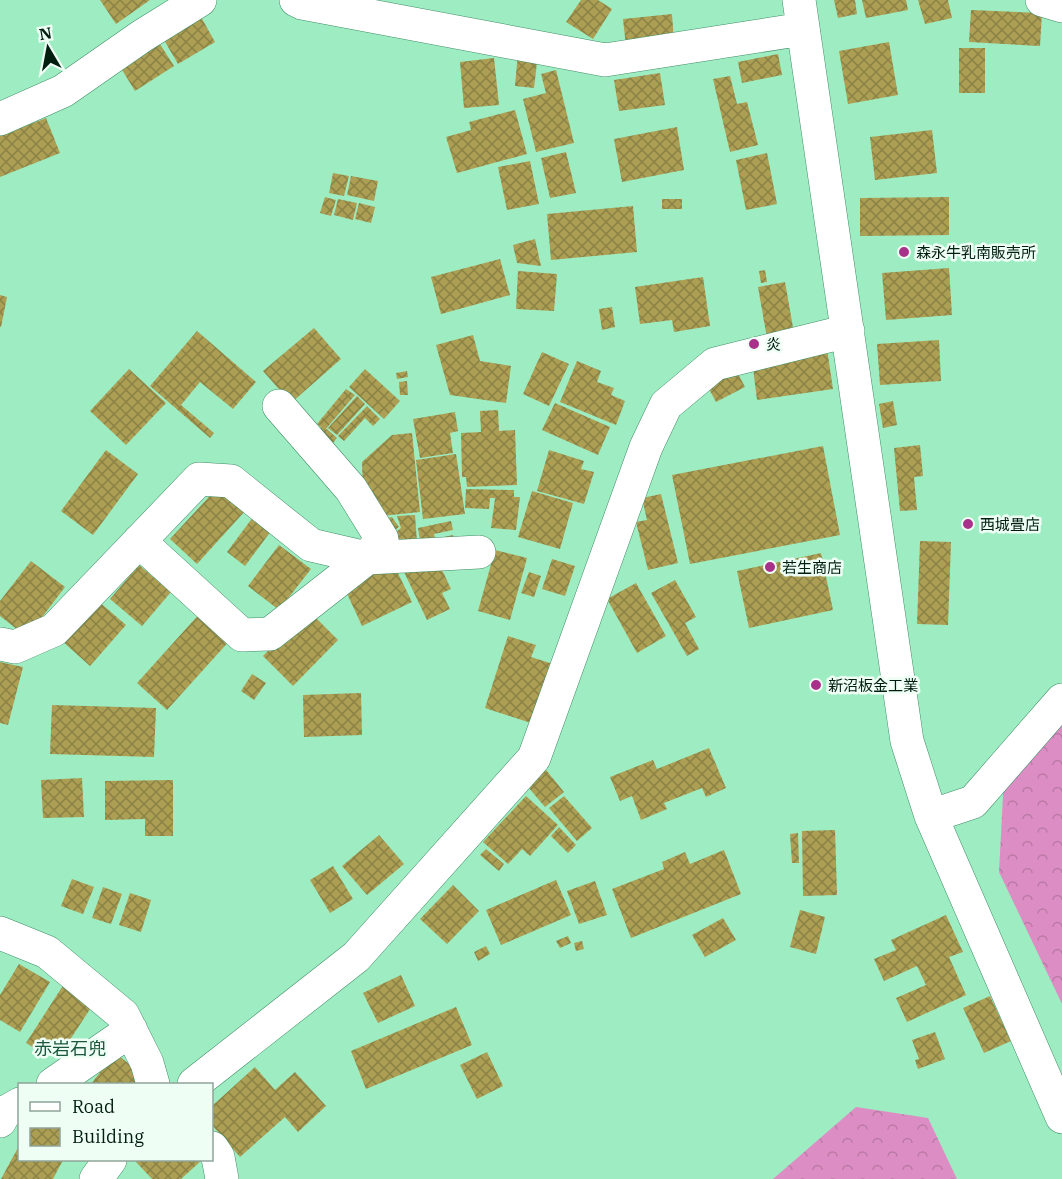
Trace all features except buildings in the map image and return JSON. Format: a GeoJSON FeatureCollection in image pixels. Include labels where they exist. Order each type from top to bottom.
{"type":"FeatureCollection","features":[{"type":"Feature","properties":{"kind":"street"},"geometry":{"type":"LineString","coordinates":[[0,119],[63,91],[142,36],[200,0]]}},
{"type":"Feature","properties":{"kind":"street"},"geometry":{"type":"LineString","coordinates":[[296,0],[302,3],[605,60],[801,14],[907,741],[931,816],[1062,1117]]}},
{"type":"Feature","properties":{"kind":"street"},"geometry":{"type":"LineString","coordinates":[[1042,0],[1062,6]]}},
{"type":"Feature","properties":{"kind":"street"},"geometry":{"type":"LineString","coordinates":[[195,1083],[356,957],[534,758],[646,447],[666,405],[715,364],[848,331]]}},
{"type":"Feature","properties":{"kind":"street"},"geometry":{"type":"LineString","coordinates":[[139,541],[242,635],[270,634],[367,558],[382,539],[351,489],[279,406]]}},
{"type":"Feature","properties":{"kind":"street"},"geometry":{"type":"LineString","coordinates":[[0,644],[15,647],[54,630],[199,479],[231,481],[311,544],[367,558],[479,552]]}},
{"type":"Feature","properties":{"kind":"street"},"geometry":{"type":"LineString","coordinates":[[931,816],[973,802],[1062,700]]}},
{"type":"Feature","properties":{"kind":"street"},"geometry":{"type":"LineString","coordinates":[[0,933],[47,952],[123,1015],[147,1063],[153,1083]]}},
{"type":"Feature","properties":{"kind":"street"},"geometry":{"type":"LineString","coordinates":[[53,1083],[131,1030]]}},
{"type":"Feature","properties":{"kind":"street"},"geometry":{"type":"LineString","coordinates":[[0,1121],[4,1113],[18,1105]]}},
{"type":"Feature","properties":{"kind":"street"},"geometry":{"type":"LineString","coordinates":[[213,1149],[218,1156],[222,1179]]}},
{"type":"Feature","properties":{"kind":"street"},"geometry":{"type":"LineString","coordinates":[[96,1179],[109,1161]]}},
{"type":"Feature","properties":{"kind":"green space"},"geometry":{"type":"Polygon","coordinates":[[[1062,709],[1062,1004],[999,872],[1004,776],[1062,709]]]}},
{"type":"Feature","properties":{"kind":"green space"},"geometry":{"type":"Polygon","coordinates":[[[856,1107],[928,1118],[957,1179],[773,1179],[856,1107]]]}},
{"type":"Feature","properties":{"kind":"place","name":"森永牛乳南販売所"},"geometry":{"type":"Point","coordinates":[904,252]}},
{"type":"Feature","properties":{"kind":"place","name":"炎"},"geometry":{"type":"Point","coordinates":[754,344]}},
{"type":"Feature","properties":{"kind":"place","name":"西城畳店"},"geometry":{"type":"Point","coordinates":[968,524]}},
{"type":"Feature","properties":{"kind":"place","name":"若生商店"},"geometry":{"type":"Point","coordinates":[770,567]}},
{"type":"Feature","properties":{"kind":"place","name":"新沼板金工業"},"geometry":{"type":"Point","coordinates":[816,685]}},
{"type":"Feature","properties":{"kind":"district","name":"赤岩石兜"},"geometry":{"type":"Point","coordinates":[70,1048]}}]}
